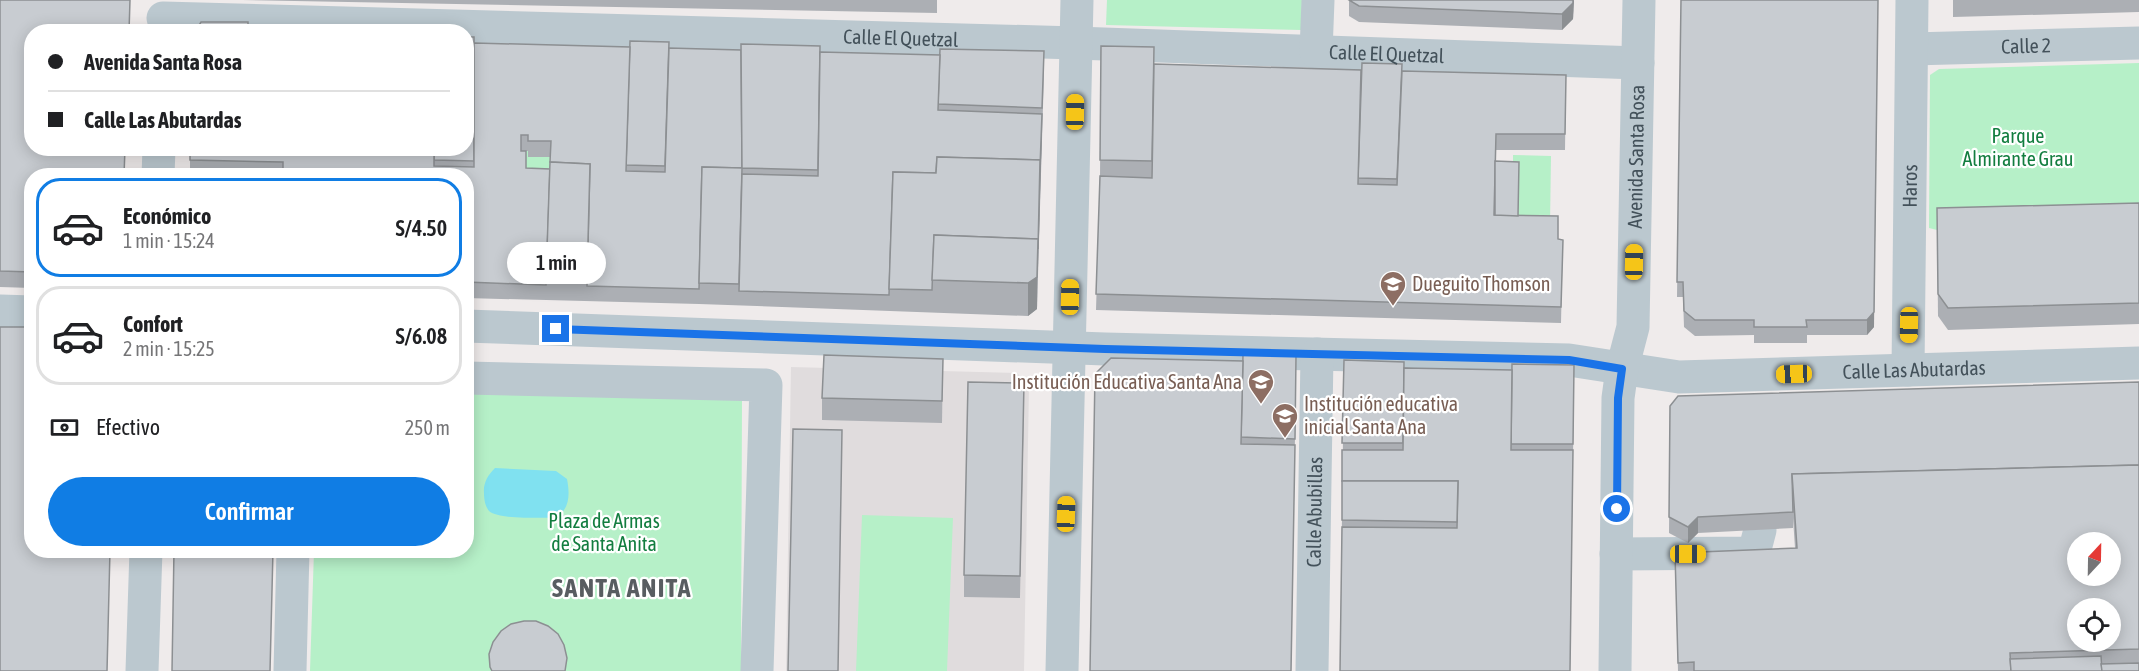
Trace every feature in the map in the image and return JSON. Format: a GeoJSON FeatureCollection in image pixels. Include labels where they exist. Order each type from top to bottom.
{"type":"FeatureCollection","features":[{"type":"Feature","properties":{"kind":"street"},"geometry":{"type":"LineString","coordinates":[[1062,671],[1077,0]]}},
{"type":"Feature","properties":{"kind":"street"},"geometry":{"type":"LineString","coordinates":[[1316,52],[1318,0]]}},
{"type":"Feature","properties":{"kind":"street","name":"Avenida Santa Rosa"},"geometry":{"type":"LineString","coordinates":[[1615,671],[1618,398],[1622,369],[1633,327],[1639,0]]}},
{"type":"Feature","properties":{"kind":"street","name":"Haros"},"geometry":{"type":"LineString","coordinates":[[1908,370],[1912,0]]}},
{"type":"Feature","properties":{"kind":"street","name":"Calle El Quetzal"},"geometry":{"type":"LineString","coordinates":[[163,16],[434,24]]}},
{"type":"Feature","properties":{"kind":"street","name":"Calle El Quetzal"},"geometry":{"type":"LineString","coordinates":[[474,25],[1638,63]]}},
{"type":"Feature","properties":{"kind":"street","name":"Calle 2"},"geometry":{"type":"LineString","coordinates":[[1912,49],[2139,43]]}},
{"type":"Feature","properties":{"kind":"street"},"geometry":{"type":"LineString","coordinates":[[0,311],[24,312]]}},
{"type":"Feature","properties":{"kind":"street","name":"Calle Las Abutardas"},"geometry":{"type":"LineString","coordinates":[[474,326],[1069,348],[1569,360],[1679,377],[2139,363]]}},
{"type":"Feature","properties":{"kind":"street","name":"Calle Abubillas"},"geometry":{"type":"LineString","coordinates":[[1312,671],[1317,354]]}},
{"type":"Feature","properties":{"kind":"street"},"geometry":{"type":"LineString","coordinates":[[474,378],[766,385],[757,671]]}},
{"type":"Feature","properties":{"kind":"street"},"geometry":{"type":"LineString","coordinates":[[1616,554],[1754,553],[1760,530]]}},
{"type":"Feature","properties":{"kind":"street"},"geometry":{"type":"LineString","coordinates":[[142,671],[146,558]]}},
{"type":"Feature","properties":{"kind":"street"},"geometry":{"type":"LineString","coordinates":[[290,671],[293,558]]}},
{"type":"Feature","properties":{"kind":"shaded area"},"geometry":{"type":"Polygon","coordinates":[[[791,367],[1017,373],[1029,386],[1024,671],[786,671],[791,367]]]}},
{"type":"Feature","properties":{"kind":"green space"},"geometry":{"type":"Polygon","coordinates":[[[1107,0],[1302,0],[1301,30],[1106,25],[1107,0]]]}},
{"type":"Feature","properties":{"kind":"green space","name":"Parque Almirante Grau"},"geometry":{"type":"Polygon","coordinates":[[[2139,63],[2139,225],[1937,230],[1929,228],[1930,75],[1939,69],[2139,63]]]}},
{"type":"Feature","properties":{"kind":"green space"},"geometry":{"type":"Polygon","coordinates":[[[521,151],[528,151],[528,157],[551,157],[550,184],[521,167],[521,151]]]}},
{"type":"Feature","properties":{"kind":"green space"},"geometry":{"type":"Polygon","coordinates":[[[1513,155],[1551,156],[1550,225],[1513,224],[1513,155]]]}},
{"type":"Feature","properties":{"kind":"green space","name":"Plaza de Armas de Santa Anita"},"geometry":{"type":"Polygon","coordinates":[[[474,393],[742,398],[741,671],[310,671],[314,558],[474,558],[474,393]]]}},
{"type":"Feature","properties":{"kind":"green space"},"geometry":{"type":"Polygon","coordinates":[[[862,515],[953,518],[947,671],[856,671],[862,515]]]}},
{"type":"Feature","properties":{"kind":"water"},"geometry":{"type":"Polygon","coordinates":[[[495,468],[556,471],[567,479],[568,496],[564,511],[555,518],[510,517],[489,511],[484,486],[488,476],[495,468]]]}},
{"type":"Feature","properties":{"kind":"building"},"geometry":{"type":"Polygon","coordinates":[[[0,0],[130,0],[129,24],[24,24],[24,156],[125,156],[124,168],[24,168],[24,272],[0,271],[0,0]]]}},
{"type":"Feature","properties":{"kind":"building"},"geometry":{"type":"Polygon","coordinates":[[[1349,0],[1573,0],[1573,3],[1562,14],[1359,6],[1349,0]]]}},
{"type":"Feature","properties":{"kind":"building"},"geometry":{"type":"Polygon","coordinates":[[[1681,0],[1878,0],[1874,312],[1867,320],[1806,320],[1807,327],[1754,327],[1754,320],[1695,320],[1684,311],[1683,282],[1677,282],[1681,0]]]}},
{"type":"Feature","properties":{"kind":"building"},"geometry":{"type":"Polygon","coordinates":[[[201,22],[248,22],[248,24],[200,24],[201,22]]]}},
{"type":"Feature","properties":{"kind":"building"},"geometry":{"type":"Polygon","coordinates":[[[630,41],[669,42],[665,166],[626,165],[630,41]]]}},
{"type":"Feature","properties":{"kind":"building"},"geometry":{"type":"Polygon","coordinates":[[[474,43],[630,47],[626,171],[665,172],[669,48],[741,50],[742,168],[702,167],[699,289],[587,286],[590,164],[550,162],[551,141],[528,141],[528,135],[521,135],[521,151],[526,151],[526,168],[550,169],[546,285],[474,282],[474,168],[283,168],[283,162],[190,160],[190,156],[434,156],[434,166],[474,167],[474,43]]]}},
{"type":"Feature","properties":{"kind":"building"},"geometry":{"type":"Polygon","coordinates":[[[741,44],[820,46],[818,170],[742,168],[741,44]]]}},
{"type":"Feature","properties":{"kind":"building"},"geometry":{"type":"Polygon","coordinates":[[[1101,46],[1154,47],[1152,161],[1100,160],[1101,46]]]}},
{"type":"Feature","properties":{"kind":"building"},"geometry":{"type":"Polygon","coordinates":[[[940,49],[1044,51],[1042,108],[938,104],[940,49]]]}},
{"type":"Feature","properties":{"kind":"building"},"geometry":{"type":"Polygon","coordinates":[[[820,52],[940,55],[938,110],[1042,114],[1040,167],[1040,160],[937,157],[936,173],[893,172],[889,295],[739,291],[742,174],[818,176],[820,52]]]}},
{"type":"Feature","properties":{"kind":"building"},"geometry":{"type":"Polygon","coordinates":[[[1362,63],[1402,64],[1397,179],[1358,178],[1362,63]]]}},
{"type":"Feature","properties":{"kind":"building"},"geometry":{"type":"Polygon","coordinates":[[[1154,64],[1361,70],[1358,184],[1397,185],[1402,71],[1566,75],[1565,134],[1496,134],[1494,215],[1558,216],[1558,239],[1563,240],[1561,307],[1096,294],[1100,176],[1152,178],[1154,64]]]}},
{"type":"Feature","properties":{"kind":"building"},"geometry":{"type":"Polygon","coordinates":[[[434,156],[474,156],[474,161],[434,160],[434,156]]]}},
{"type":"Feature","properties":{"kind":"building"},"geometry":{"type":"Polygon","coordinates":[[[937,157],[1040,160],[1038,249],[1038,239],[934,235],[932,290],[889,289],[893,172],[936,173],[937,157]]]}},
{"type":"Feature","properties":{"kind":"building"},"geometry":{"type":"Polygon","coordinates":[[[1495,161],[1519,162],[1518,216],[1495,215],[1495,161]]]}},
{"type":"Feature","properties":{"kind":"building"},"geometry":{"type":"Polygon","coordinates":[[[550,162],[590,164],[587,280],[546,279],[550,162]]]}},
{"type":"Feature","properties":{"kind":"building"},"geometry":{"type":"Polygon","coordinates":[[[702,167],[742,168],[739,284],[699,283],[702,167]]]}},
{"type":"Feature","properties":{"kind":"building"},"geometry":{"type":"Polygon","coordinates":[[[2139,203],[2139,303],[1948,308],[1938,294],[1937,208],[2139,203]]]}},
{"type":"Feature","properties":{"kind":"building"},"geometry":{"type":"Polygon","coordinates":[[[934,235],[1038,239],[1037,277],[1028,283],[932,280],[934,235]]]}},
{"type":"Feature","properties":{"kind":"building"},"geometry":{"type":"Polygon","coordinates":[[[0,327],[24,327],[24,558],[110,558],[107,671],[0,671],[0,327]]]}},
{"type":"Feature","properties":{"kind":"building"},"geometry":{"type":"Polygon","coordinates":[[[824,355],[943,359],[942,401],[822,398],[824,355]]]}},
{"type":"Feature","properties":{"kind":"building"},"geometry":{"type":"Polygon","coordinates":[[[1243,355],[1296,356],[1295,439],[1241,437],[1243,355]]]}},
{"type":"Feature","properties":{"kind":"building"},"geometry":{"type":"Polygon","coordinates":[[[1111,358],[1243,361],[1241,444],[1295,445],[1291,671],[1090,671],[1095,374],[1111,358]]]}},
{"type":"Feature","properties":{"kind":"building"},"geometry":{"type":"Polygon","coordinates":[[[1344,360],[1404,362],[1403,443],[1342,443],[1344,360]]]}},
{"type":"Feature","properties":{"kind":"building"},"geometry":{"type":"Polygon","coordinates":[[[1512,364],[1574,365],[1573,444],[1511,444],[1512,364]]]}},
{"type":"Feature","properties":{"kind":"building"},"geometry":{"type":"Polygon","coordinates":[[[1404,368],[1512,370],[1511,450],[1573,450],[1570,671],[1340,671],[1342,527],[1457,528],[1458,481],[1342,481],[1342,450],[1403,450],[1404,368]]]}},
{"type":"Feature","properties":{"kind":"building"},"geometry":{"type":"Polygon","coordinates":[[[968,382],[1024,383],[1020,576],[964,575],[968,382]]]}},
{"type":"Feature","properties":{"kind":"building"},"geometry":{"type":"Polygon","coordinates":[[[2139,382],[2139,465],[1792,474],[1793,512],[1698,517],[1688,527],[1669,517],[1670,406],[1678,396],[2139,382]]]}},
{"type":"Feature","properties":{"kind":"building"},"geometry":{"type":"Polygon","coordinates":[[[793,429],[842,430],[838,671],[788,671],[793,429]]]}},
{"type":"Feature","properties":{"kind":"building"},"geometry":{"type":"Polygon","coordinates":[[[2139,465],[2139,649],[2121,650],[2121,598],[2067,598],[2067,651],[2010,653],[2011,671],[1694,671],[1694,662],[1678,663],[1675,553],[1797,548],[1792,474],[2139,465]]]}},
{"type":"Feature","properties":{"kind":"building"},"geometry":{"type":"Polygon","coordinates":[[[1342,481],[1458,481],[1457,522],[1342,520],[1342,481]]]}},
{"type":"Feature","properties":{"kind":"building"},"geometry":{"type":"Polygon","coordinates":[[[174,558],[273,558],[270,671],[172,671],[174,558]]]}},
{"type":"Feature","properties":{"kind":"building"},"geometry":{"type":"Polygon","coordinates":[[[536,621],[548,626],[558,634],[567,658],[565,671],[492,671],[489,654],[493,642],[501,631],[511,624],[536,621]]]}},
{"type":"Feature","properties":{"kind":"building"},"geometry":{"type":"Polygon","coordinates":[[[2101,656],[2102,671],[2011,671],[2010,659],[2101,656]]]}},
{"type":"Feature","properties":{"kind":"building"},"geometry":{"type":"Polygon","coordinates":[[[2139,663],[2139,671],[2102,671],[2101,664],[2139,663]]]}},
{"type":"Feature","properties":{"kind":"place","name":"Dueguito Thomson"},"geometry":{"type":"Point","coordinates":[1393,307]}},
{"type":"Feature","properties":{"kind":"place","name":"Institución Educativa Santa Ana"},"geometry":{"type":"Point","coordinates":[1261,405]}},
{"type":"Feature","properties":{"kind":"place","name":"Institución educativa inicial Santa Ana"},"geometry":{"type":"Point","coordinates":[1285,439]}},
{"type":"Feature","properties":{"kind":"district","name":"SANTA ANITA"},"geometry":{"type":"Point","coordinates":[622,588]}},
{"type":"Feature","properties":{"kind":"route"},"geometry":{"type":"LineString","coordinates":[[556,329],[1105,349],[1569,360],[1622,369],[1618,398],[1617,509]]}}]}
